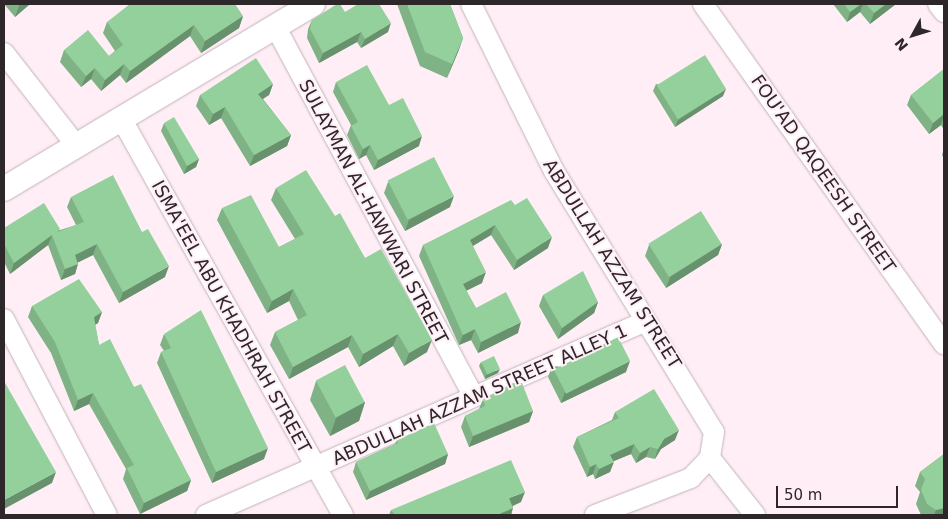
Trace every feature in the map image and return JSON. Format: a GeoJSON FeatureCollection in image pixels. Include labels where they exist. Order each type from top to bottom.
{"type":"FeatureCollection","features":[{"type":"Feature","properties":{"kind":"street"},"geometry":{"type":"LineString","coordinates":[[4,189],[314,4]]}},
{"type":"Feature","properties":{"kind":"street","name":"ABDULLAH AZZAM STREET"},"geometry":{"type":"LineString","coordinates":[[471,4],[529,128],[646,321],[707,414],[714,432],[710,458]]}},
{"type":"Feature","properties":{"kind":"street","name":"FOU'AD QAQEESH STREET"},"geometry":{"type":"LineString","coordinates":[[703,4],[944,344]]}},
{"type":"Feature","properties":{"kind":"street"},"geometry":{"type":"LineString","coordinates":[[938,4],[944,12]]}},
{"type":"Feature","properties":{"kind":"street","name":"SULAYMAN AL-HAWWARI STREET"},"geometry":{"type":"LineString","coordinates":[[275,26],[473,396]]}},
{"type":"Feature","properties":{"kind":"street"},"geometry":{"type":"LineString","coordinates":[[4,53],[76,145]]}},
{"type":"Feature","properties":{"kind":"street","name":"ISMA'EEL ABU KHADHRAH STREET"},"geometry":{"type":"LineString","coordinates":[[121,118],[314,469],[342,515]]}},
{"type":"Feature","properties":{"kind":"street"},"geometry":{"type":"LineString","coordinates":[[4,319],[107,515]]}},
{"type":"Feature","properties":{"kind":"street","name":"ABDULLAH AZZAM STREET ALLEY 1"},"geometry":{"type":"LineString","coordinates":[[206,515],[646,321]]}},
{"type":"Feature","properties":{"kind":"street"},"geometry":{"type":"LineString","coordinates":[[595,515],[691,478],[710,458],[754,515]]}},
{"type":"Feature","properties":{"kind":"building"},"geometry":{"type":"Polygon","coordinates":[[[130,4],[235,4],[243,16],[205,41],[194,25],[130,71],[124,64],[105,80],[95,68],[86,76],[64,50],[88,30],[109,56],[123,45],[107,22],[130,4]]]}},
{"type":"Feature","properties":{"kind":"building"},"geometry":{"type":"Polygon","coordinates":[[[340,4],[345,12],[358,4],[379,4],[391,23],[365,39],[361,32],[323,53],[310,29],[312,20],[340,4]]]}},
{"type":"Feature","properties":{"kind":"building"},"geometry":{"type":"Polygon","coordinates":[[[407,4],[450,4],[463,38],[452,64],[425,52],[407,4]]]}},
{"type":"Feature","properties":{"kind":"building"},"geometry":{"type":"Polygon","coordinates":[[[844,4],[861,4],[850,12],[844,4]]]}},
{"type":"Feature","properties":{"kind":"building"},"geometry":{"type":"Polygon","coordinates":[[[866,4],[886,4],[874,13],[866,4]]]}},
{"type":"Feature","properties":{"kind":"building"},"geometry":{"type":"Polygon","coordinates":[[[705,55],[726,89],[678,119],[657,85],[705,55]]]}},
{"type":"Feature","properties":{"kind":"building"},"geometry":{"type":"Polygon","coordinates":[[[256,58],[273,84],[258,94],[291,135],[254,155],[225,107],[213,114],[200,95],[256,58]]]}},
{"type":"Feature","properties":{"kind":"building"},"geometry":{"type":"Polygon","coordinates":[[[367,65],[389,105],[403,98],[422,136],[378,160],[370,145],[363,149],[351,126],[358,122],[336,82],[367,65]]]}},
{"type":"Feature","properties":{"kind":"building"},"geometry":{"type":"Polygon","coordinates":[[[944,69],[944,114],[933,123],[911,95],[944,69]]]}},
{"type":"Feature","properties":{"kind":"building"},"geometry":{"type":"Polygon","coordinates":[[[174,117],[199,159],[187,166],[164,123],[174,117]]]}},
{"type":"Feature","properties":{"kind":"building"},"geometry":{"type":"Polygon","coordinates":[[[434,157],[454,196],[408,220],[388,181],[434,157]]]}},
{"type":"Feature","properties":{"kind":"building"},"geometry":{"type":"Polygon","coordinates":[[[306,170],[335,216],[340,213],[365,258],[381,249],[432,340],[409,353],[398,334],[363,354],[352,335],[293,367],[275,332],[307,315],[293,289],[272,301],[222,208],[251,195],[279,247],[304,234],[276,188],[306,170]]]}},
{"type":"Feature","properties":{"kind":"building"},"geometry":{"type":"Polygon","coordinates":[[[113,175],[142,232],[148,229],[169,266],[123,292],[97,244],[75,255],[78,264],[65,269],[52,235],[14,263],[4,244],[4,228],[44,203],[60,229],[57,232],[84,222],[71,197],[113,175]]]}},
{"type":"Feature","properties":{"kind":"building"},"geometry":{"type":"Polygon","coordinates":[[[527,198],[552,237],[517,260],[495,225],[470,240],[486,272],[463,284],[476,308],[506,292],[521,322],[481,342],[475,329],[463,335],[423,245],[511,200],[515,205],[527,198]]]}},
{"type":"Feature","properties":{"kind":"building"},"geometry":{"type":"Polygon","coordinates":[[[701,211],[722,244],[669,277],[648,244],[701,211]]]}},
{"type":"Feature","properties":{"kind":"building"},"geometry":{"type":"Polygon","coordinates":[[[583,271],[598,302],[562,328],[543,295],[583,271]]]}},
{"type":"Feature","properties":{"kind":"building"},"geometry":{"type":"Polygon","coordinates":[[[79,279],[102,312],[94,317],[99,345],[110,339],[134,387],[141,384],[191,480],[144,503],[127,468],[134,465],[93,393],[78,400],[55,342],[32,306],[79,279]]]}},
{"type":"Feature","properties":{"kind":"building"},"geometry":{"type":"Polygon","coordinates":[[[201,310],[268,448],[216,472],[161,352],[171,348],[164,334],[201,310]]]}},
{"type":"Feature","properties":{"kind":"building"},"geometry":{"type":"Polygon","coordinates":[[[618,337],[630,361],[566,394],[554,370],[618,337]]]}},
{"type":"Feature","properties":{"kind":"building"},"geometry":{"type":"Polygon","coordinates":[[[494,356],[500,369],[487,375],[481,362],[494,356]]]}},
{"type":"Feature","properties":{"kind":"building"},"geometry":{"type":"Polygon","coordinates":[[[345,365],[365,402],[336,418],[316,380],[345,365]]]}},
{"type":"Feature","properties":{"kind":"building"},"geometry":{"type":"Polygon","coordinates":[[[4,381],[56,472],[4,500],[4,381]]]}},
{"type":"Feature","properties":{"kind":"building"},"geometry":{"type":"Polygon","coordinates":[[[513,383],[522,383],[533,411],[473,436],[465,416],[485,406],[483,399],[513,383]]]}},
{"type":"Feature","properties":{"kind":"building"},"geometry":{"type":"Polygon","coordinates":[[[654,389],[679,430],[664,439],[658,449],[650,447],[640,453],[634,444],[610,455],[614,462],[599,469],[596,464],[590,467],[577,437],[619,418],[615,412],[654,389]]]}},
{"type":"Feature","properties":{"kind":"building"},"geometry":{"type":"Polygon","coordinates":[[[434,423],[448,454],[370,491],[356,462],[398,443],[397,440],[434,423]]]}},
{"type":"Feature","properties":{"kind":"building"},"geometry":{"type":"Polygon","coordinates":[[[944,454],[944,508],[936,510],[927,504],[921,490],[925,479],[920,472],[944,454]]]}},
{"type":"Feature","properties":{"kind":"building"},"geometry":{"type":"Polygon","coordinates":[[[511,460],[525,492],[509,498],[513,508],[497,515],[395,515],[391,510],[511,460]]]}}]}
